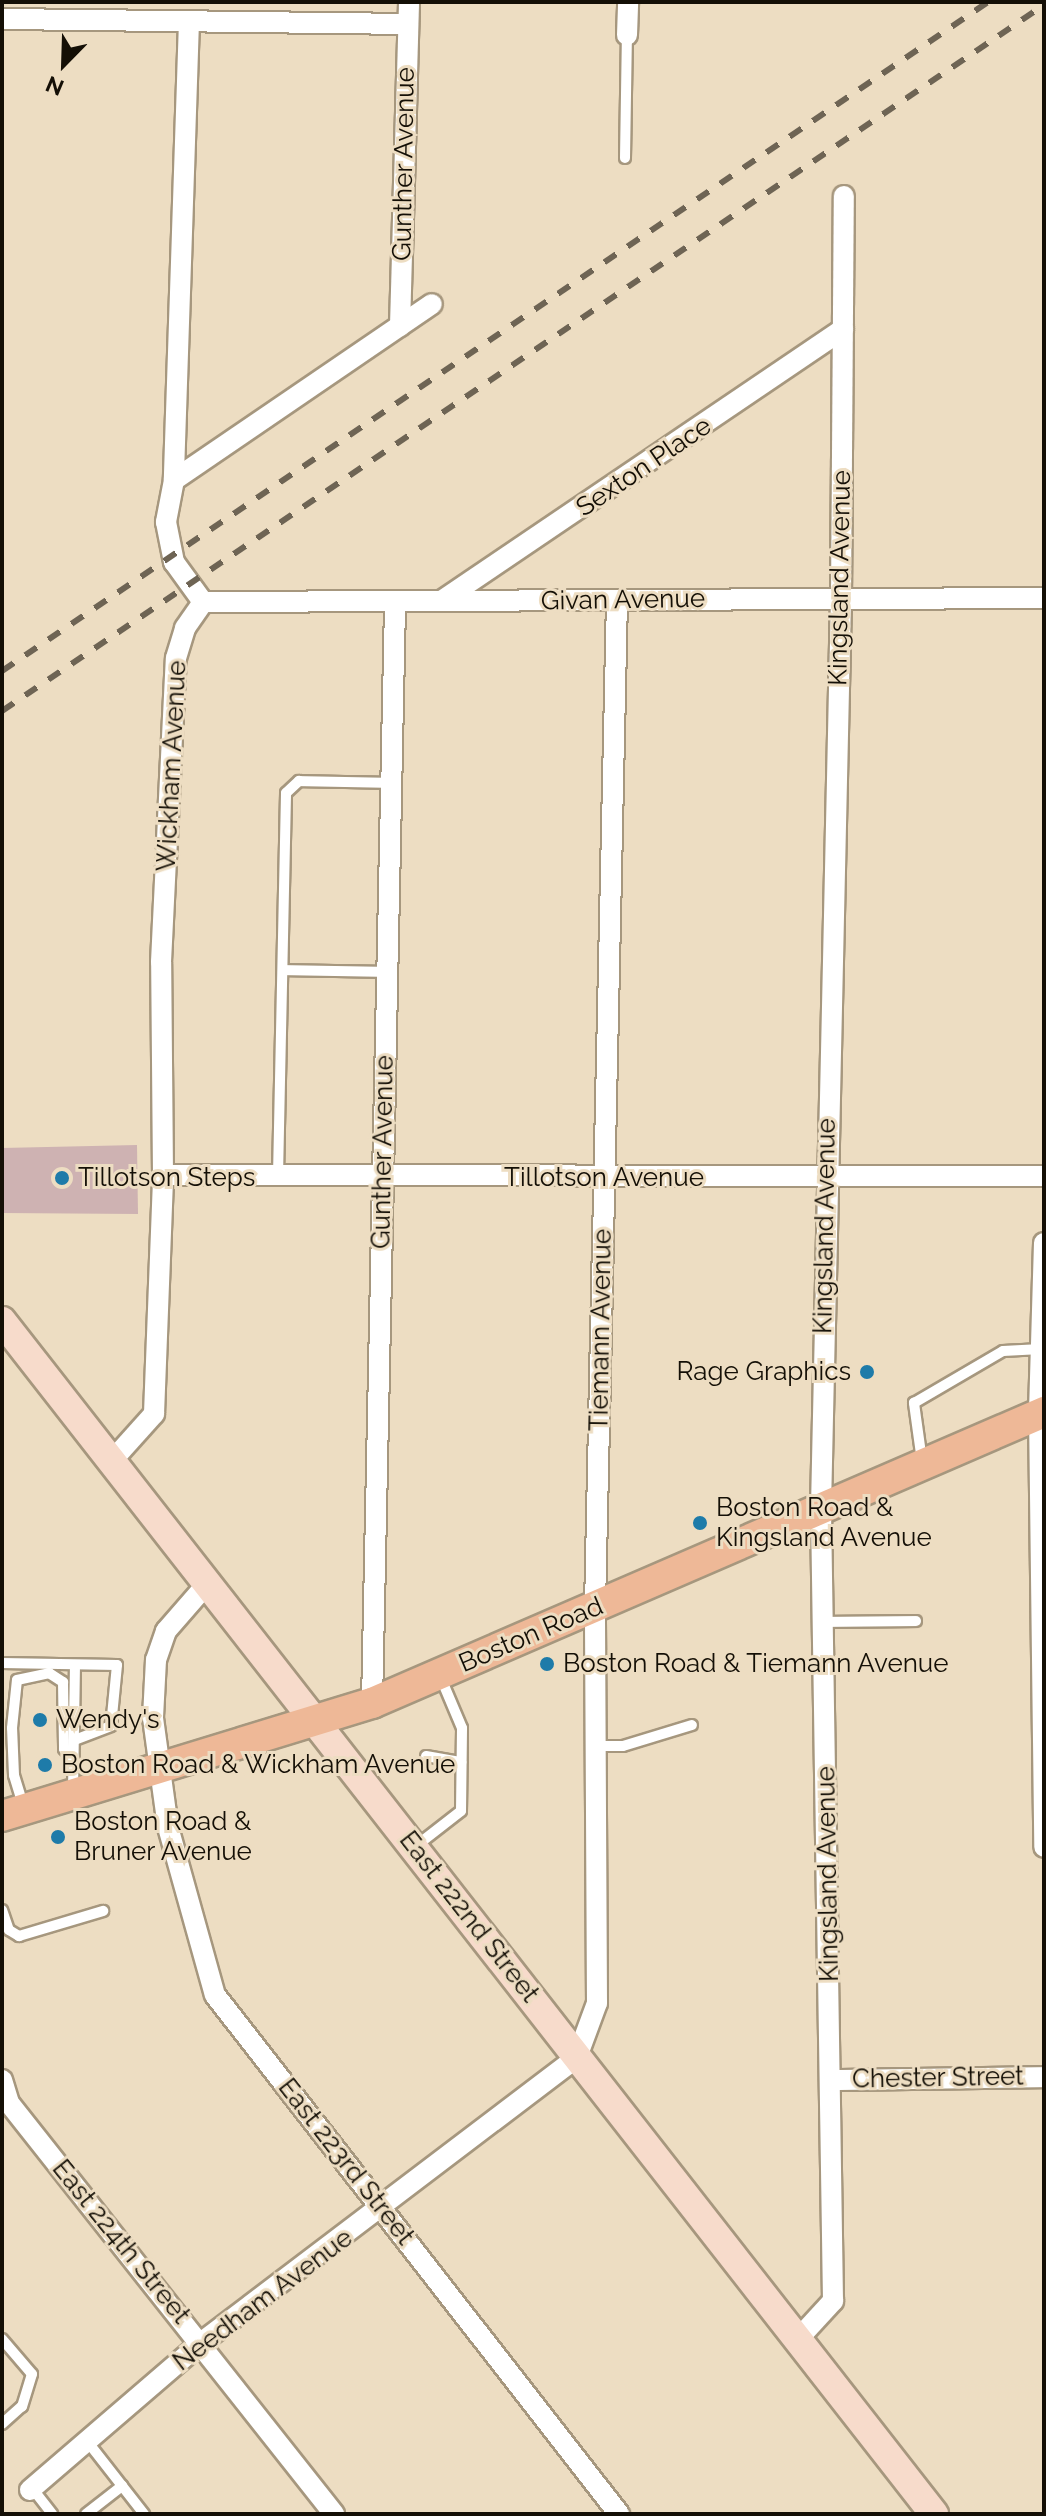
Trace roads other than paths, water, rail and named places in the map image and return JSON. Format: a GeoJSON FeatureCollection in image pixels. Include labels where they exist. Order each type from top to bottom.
{"type":"FeatureCollection","features":[{"type":"Feature","properties":{"kind":"main road","name":"Boston Road"},"geometry":{"type":"LineString","coordinates":[[13,1813],[372,1703],[1041,1412]]}},
{"type":"Feature","properties":{"kind":"street","name":"Gunther Avenue"},"geometry":{"type":"LineString","coordinates":[[400,326],[409,2]]}},
{"type":"Feature","properties":{"kind":"street"},"geometry":{"type":"LineString","coordinates":[[627,35],[628,2]]}},
{"type":"Feature","properties":{"kind":"street"},"geometry":{"type":"LineString","coordinates":[[2,19],[408,24]]}},
{"type":"Feature","properties":{"kind":"street"},"geometry":{"type":"LineString","coordinates":[[189,21],[174,480],[166,522],[174,562],[203,602]]}},
{"type":"Feature","properties":{"kind":"street","name":"Kingsland Avenue"},"geometry":{"type":"LineString","coordinates":[[798,2339],[833,2301],[821,1507],[841,597],[844,196]]}},
{"type":"Feature","properties":{"kind":"street"},"geometry":{"type":"LineString","coordinates":[[174,480],[432,304]]}},
{"type":"Feature","properties":{"kind":"street","name":"Sexton Place"},"geometry":{"type":"LineString","coordinates":[[441,601],[843,329]]}},
{"type":"Feature","properties":{"kind":"street","name":"Givan Avenue"},"geometry":{"type":"LineString","coordinates":[[203,602],[1044,598]]}},
{"type":"Feature","properties":{"kind":"street","name":"Tiemann Avenue"},"geometry":{"type":"LineString","coordinates":[[577,2057],[597,2003],[595,1607],[617,600]]}},
{"type":"Feature","properties":{"kind":"street","name":"Gunther Avenue"},"geometry":{"type":"LineString","coordinates":[[372,1703],[395,601]]}},
{"type":"Feature","properties":{"kind":"street","name":"Wickham Avenue"},"geometry":{"type":"LineString","coordinates":[[110,1463],[154,1414],[163,1175],[161,962],[176,658],[185,628],[203,602]]}},
{"type":"Feature","properties":{"kind":"street","name":"Tillotson Avenue"},"geometry":{"type":"LineString","coordinates":[[163,1175],[604,1179],[1044,1176]]}},
{"type":"Feature","properties":{"kind":"street"},"geometry":{"type":"LineString","coordinates":[[1044,1243],[1041,1349],[1044,1847]]}},
{"type":"Feature","properties":{"kind":"street","name":"East 222nd Street"},"geometry":{"type":"LineString","coordinates":[[2,1321],[934,2514]]}},
{"type":"Feature","properties":{"kind":"street"},"geometry":{"type":"LineString","coordinates":[[161,1767],[153,1718],[156,1660],[166,1631],[206,1585]]}},
{"type":"Feature","properties":{"kind":"street","name":"East 223rd Street"},"geometry":{"type":"LineString","coordinates":[[161,1767],[168,1827],[215,1995],[619,2514]]}},
{"type":"Feature","properties":{"kind":"street","name":"Needham Avenue"},"geometry":{"type":"LineString","coordinates":[[31,2489],[202,2342],[383,2209],[577,2057]]}},
{"type":"Feature","properties":{"kind":"street","name":"Chester Street"},"geometry":{"type":"LineString","coordinates":[[832,2080],[1044,2077]]}},
{"type":"Feature","properties":{"kind":"street","name":"East 224th Street"},"geometry":{"type":"LineString","coordinates":[[2,2080],[9,2103],[202,2342],[334,2514]]}},
{"type":"Feature","properties":{"kind":"lane"},"geometry":{"type":"LineString","coordinates":[[625,158],[627,35]]}},
{"type":"Feature","properties":{"kind":"lane"},"geometry":{"type":"LineString","coordinates":[[278,1176],[286,793],[299,781],[391,783]]}},
{"type":"Feature","properties":{"kind":"lane"},"geometry":{"type":"LineString","coordinates":[[283,970],[387,972]]}},
{"type":"Feature","properties":{"kind":"lane"},"geometry":{"type":"LineString","coordinates":[[922,1463],[914,1403],[1003,1351],[1041,1349]]}},
{"type":"Feature","properties":{"kind":"lane"},"geometry":{"type":"LineString","coordinates":[[823,1622],[916,1621]]}},
{"type":"Feature","properties":{"kind":"lane"},"geometry":{"type":"LineString","coordinates":[[2,1663],[117,1665],[111,1726],[74,1740]]}},
{"type":"Feature","properties":{"kind":"lane"},"geometry":{"type":"LineString","coordinates":[[73,1794],[75,1665]]}},
{"type":"Feature","properties":{"kind":"lane"},"geometry":{"type":"LineString","coordinates":[[13,1813],[17,1680],[31,1673],[49,1673],[63,1682],[64,1749],[72,1758]]}},
{"type":"Feature","properties":{"kind":"lane"},"geometry":{"type":"LineString","coordinates":[[414,1847],[461,1811],[462,1728],[439,1674]]}},
{"type":"Feature","properties":{"kind":"lane"},"geometry":{"type":"LineString","coordinates":[[596,1746],[623,1746],[692,1725]]}},
{"type":"Feature","properties":{"kind":"lane"},"geometry":{"type":"LineString","coordinates":[[426,1756],[461,1762]]}},
{"type":"Feature","properties":{"kind":"lane"},"geometry":{"type":"LineString","coordinates":[[2,1760],[14,1775]]}},
{"type":"Feature","properties":{"kind":"lane"},"geometry":{"type":"LineString","coordinates":[[2,1910],[9,1930],[19,1936],[103,1911]]}},
{"type":"Feature","properties":{"kind":"lane"},"geometry":{"type":"LineString","coordinates":[[2,2339],[32,2374],[22,2406],[2,2424]]}},
{"type":"Feature","properties":{"kind":"lane"},"geometry":{"type":"LineString","coordinates":[[87,2441],[144,2514]]}},
{"type":"Feature","properties":{"kind":"lane"},"geometry":{"type":"LineString","coordinates":[[86,2514],[122,2486]]}},
{"type":"Feature","properties":{"kind":"lane"},"geometry":{"type":"LineString","coordinates":[[31,2489],[52,2514]]}},
{"type":"Feature","properties":{"kind":"railway"},"geometry":{"type":"LineString","coordinates":[[2,671],[988,2]]}},
{"type":"Feature","properties":{"kind":"railway"},"geometry":{"type":"LineString","coordinates":[[2,711],[1044,5]]}},
{"type":"Feature","properties":{"kind":"place","name":"Tillotson Steps"},"geometry":{"type":"Point","coordinates":[62,1178]}},
{"type":"Feature","properties":{"kind":"place","name":"Rage Graphics"},"geometry":{"type":"Point","coordinates":[867,1372]}},
{"type":"Feature","properties":{"kind":"place","name":"Boston Road & Kingsland Avenue"},"geometry":{"type":"Point","coordinates":[700,1523]}},
{"type":"Feature","properties":{"kind":"place","name":"Boston Road & Tiemann Avenue"},"geometry":{"type":"Point","coordinates":[547,1664]}},
{"type":"Feature","properties":{"kind":"place","name":"Wendy's"},"geometry":{"type":"Point","coordinates":[40,1720]}},
{"type":"Feature","properties":{"kind":"place","name":"Boston Road & Wickham Avenue"},"geometry":{"type":"Point","coordinates":[45,1765]}},
{"type":"Feature","properties":{"kind":"place","name":"Boston Road & Bruner Avenue"},"geometry":{"type":"Point","coordinates":[58,1837]}}]}
